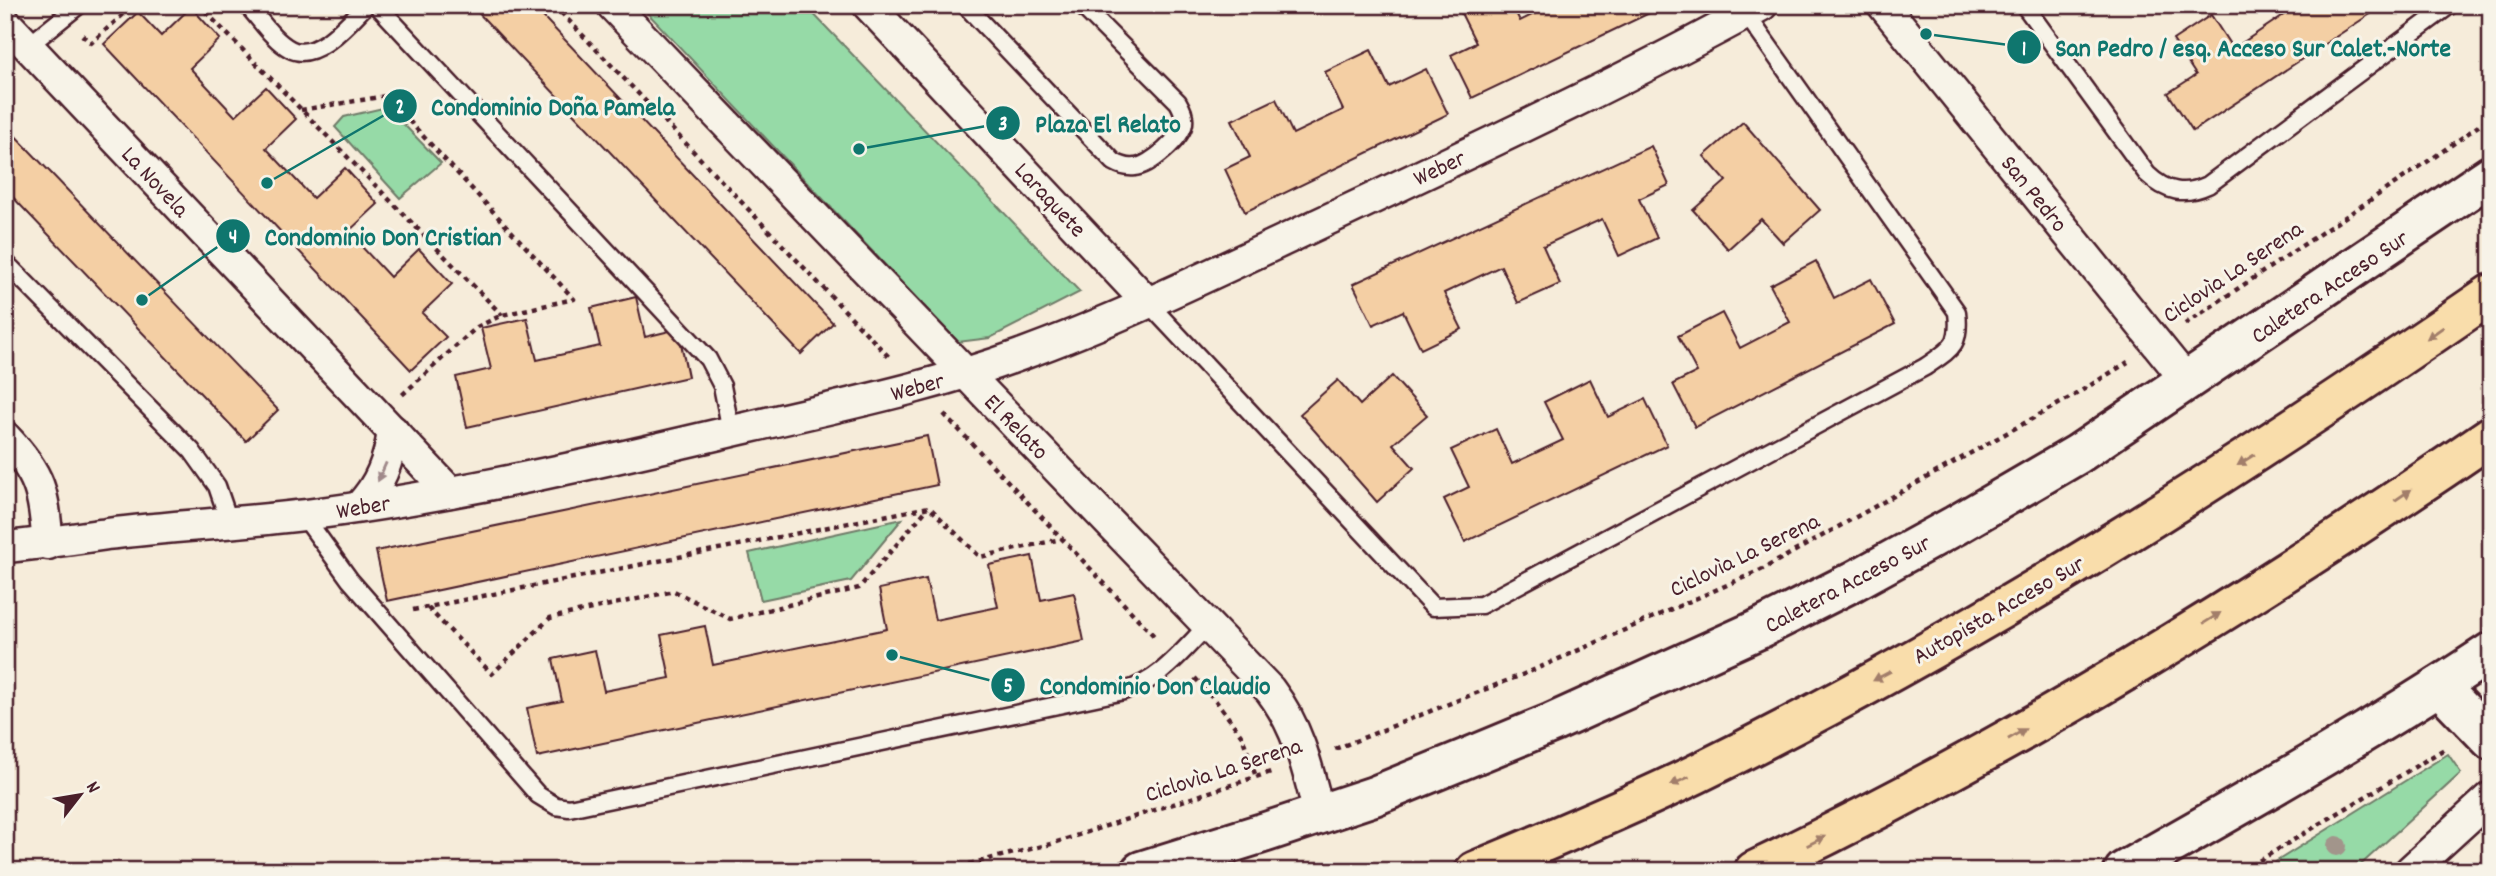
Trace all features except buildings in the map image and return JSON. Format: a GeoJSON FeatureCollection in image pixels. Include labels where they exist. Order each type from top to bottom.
{"type":"FeatureCollection","features":[{"type":"Feature","properties":{"kind":"highway","name":"Autopista Acceso Sur"},"geometry":{"type":"LineString","coordinates":[[1475,871],[1695,775],[1930,650],[2170,508],[2276,440],[2491,294]]}},
{"type":"Feature","properties":{"kind":"highway"},"geometry":{"type":"LineString","coordinates":[[1754,871],[1924,785],[2102,684],[2335,540],[2491,436]]}},
{"type":"Feature","properties":{"kind":"main road","name":"Caletera Acceso Sur"},"geometry":{"type":"LineString","coordinates":[[1141,871],[1374,796],[1552,723],[1757,630],[1854,581],[2078,454],[2491,175]]}},
{"type":"Feature","properties":{"kind":"main road"},"geometry":{"type":"LineString","coordinates":[[2124,871],[2273,786],[2491,652]]}},
{"type":"Feature","properties":{"kind":"main road"},"geometry":{"type":"LineString","coordinates":[[2439,686],[2485,733]]}},
{"type":"Feature","properties":{"kind":"street","name":"El Relato"},"geometry":{"type":"LineString","coordinates":[[612,5],[1259,677],[1281,705],[1300,742],[1319,814]]}},
{"type":"Feature","properties":{"kind":"street","name":"Laraquete"},"geometry":{"type":"LineString","coordinates":[[868,5],[1147,302]]}},
{"type":"Feature","properties":{"kind":"street","name":"San Pedro"},"geometry":{"type":"LineString","coordinates":[[1882,5],[2187,381]]}},
{"type":"Feature","properties":{"kind":"street","name":"Weber"},"geometry":{"type":"LineString","coordinates":[[5,547],[303,515],[450,492],[897,393],[966,373],[1063,338],[1147,302],[1496,140],[1754,10]]}},
{"type":"Feature","properties":{"kind":"street","name":"La Novela"},"geometry":{"type":"LineString","coordinates":[[5,22],[450,492]]}},
{"type":"Feature","properties":{"kind":"street"},"geometry":{"type":"LineString","coordinates":[[359,507],[370,495],[386,465],[385,423]]}},
{"type":"Feature","properties":{"kind":"street"},"geometry":{"type":"LineString","coordinates":[[5,437],[32,467],[40,482],[48,544]]}},
{"type":"Feature","properties":{"kind":"street"},"geometry":{"type":"LineString","coordinates":[[2410,871],[2491,797]]}},
{"type":"Feature","properties":{"kind":"lane"},"geometry":{"type":"LineString","coordinates":[[28,46],[79,5]]}},
{"type":"Feature","properties":{"kind":"lane"},"geometry":{"type":"LineString","coordinates":[[247,5],[283,44],[298,52],[307,52],[323,45],[366,5]]}},
{"type":"Feature","properties":{"kind":"lane"},"geometry":{"type":"LineString","coordinates":[[377,5],[708,359],[722,386],[731,431]]}},
{"type":"Feature","properties":{"kind":"lane"},"geometry":{"type":"LineString","coordinates":[[965,5],[1114,162],[1133,168],[1143,166],[1180,134],[1185,120],[1183,110],[1082,5]]}},
{"type":"Feature","properties":{"kind":"lane"},"geometry":{"type":"LineString","coordinates":[[2024,5],[2147,174],[2170,191],[2183,192],[2208,185],[2450,5]]}},
{"type":"Feature","properties":{"kind":"lane"},"geometry":{"type":"LineString","coordinates":[[1147,302],[1433,607],[1481,605],[1925,367],[1950,349],[1960,332],[1957,312],[1754,10]]}},
{"type":"Feature","properties":{"kind":"lane"},"geometry":{"type":"LineString","coordinates":[[5,262],[192,451],[217,486],[230,524]]}},
{"type":"Feature","properties":{"kind":"lane"},"geometry":{"type":"LineString","coordinates":[[303,515],[380,615],[538,795],[556,806],[569,808],[1134,688],[1159,675],[1208,625]]}},
{"type":"Feature","properties":{"kind":"path"},"geometry":{"type":"LineString","coordinates":[[200,5],[502,315]]}},
{"type":"Feature","properties":{"kind":"path"},"geometry":{"type":"LineString","coordinates":[[301,110],[386,96],[574,299],[502,315],[477,327],[418,382],[385,423]]}},
{"type":"Feature","properties":{"kind":"path","name":"Ciclovìa La Serena"},"geometry":{"type":"LineString","coordinates":[[940,871],[1051,844],[1306,761],[1530,672],[1761,570],[2073,396],[2157,343],[2491,117]]}},
{"type":"Feature","properties":{"kind":"path"},"geometry":{"type":"LineString","coordinates":[[929,507],[979,557],[1062,538]]}},
{"type":"Feature","properties":{"kind":"path"},"geometry":{"type":"LineString","coordinates":[[380,615],[428,608],[929,507]]}},
{"type":"Feature","properties":{"kind":"path"},"geometry":{"type":"LineString","coordinates":[[428,608],[492,674],[550,618],[674,591],[730,619],[859,588],[929,507]]}},
{"type":"Feature","properties":{"kind":"path"},"geometry":{"type":"LineString","coordinates":[[2242,871],[2485,733]]}},
{"type":"Feature","properties":{"kind":"green space"},"geometry":{"type":"Polygon","coordinates":[[[640,5],[805,5],[1080,292],[990,338],[958,342],[640,5]]]}},
{"type":"Feature","properties":{"kind":"green space"},"geometry":{"type":"Polygon","coordinates":[[[387,107],[441,163],[400,198],[335,127],[344,117],[387,107]]]}},
{"type":"Feature","properties":{"kind":"green space"},"geometry":{"type":"Polygon","coordinates":[[[902,519],[851,581],[761,600],[749,553],[902,519]]]}},
{"type":"Feature","properties":{"kind":"green space"},"geometry":{"type":"Polygon","coordinates":[[[2448,754],[2461,773],[2354,871],[2261,871],[2448,754]]]}},
{"type":"Feature","properties":{"kind":"place","name":"San Pedro / esq. Acceso Sur Calet.-Norte"},"geometry":{"type":"Point","coordinates":[1926,34]}},
{"type":"Feature","properties":{"kind":"place","name":"Plaza El Relato"},"geometry":{"type":"Point","coordinates":[859,149]}},
{"type":"Feature","properties":{"kind":"place","name":"Condominio Doña Pamela"},"geometry":{"type":"Point","coordinates":[267,183]}},
{"type":"Feature","properties":{"kind":"place","name":"Condominio Don Cristian"},"geometry":{"type":"Point","coordinates":[142,300]}},
{"type":"Feature","properties":{"kind":"place","name":"Condominio Don Claudio"},"geometry":{"type":"Point","coordinates":[892,655]}}]}
